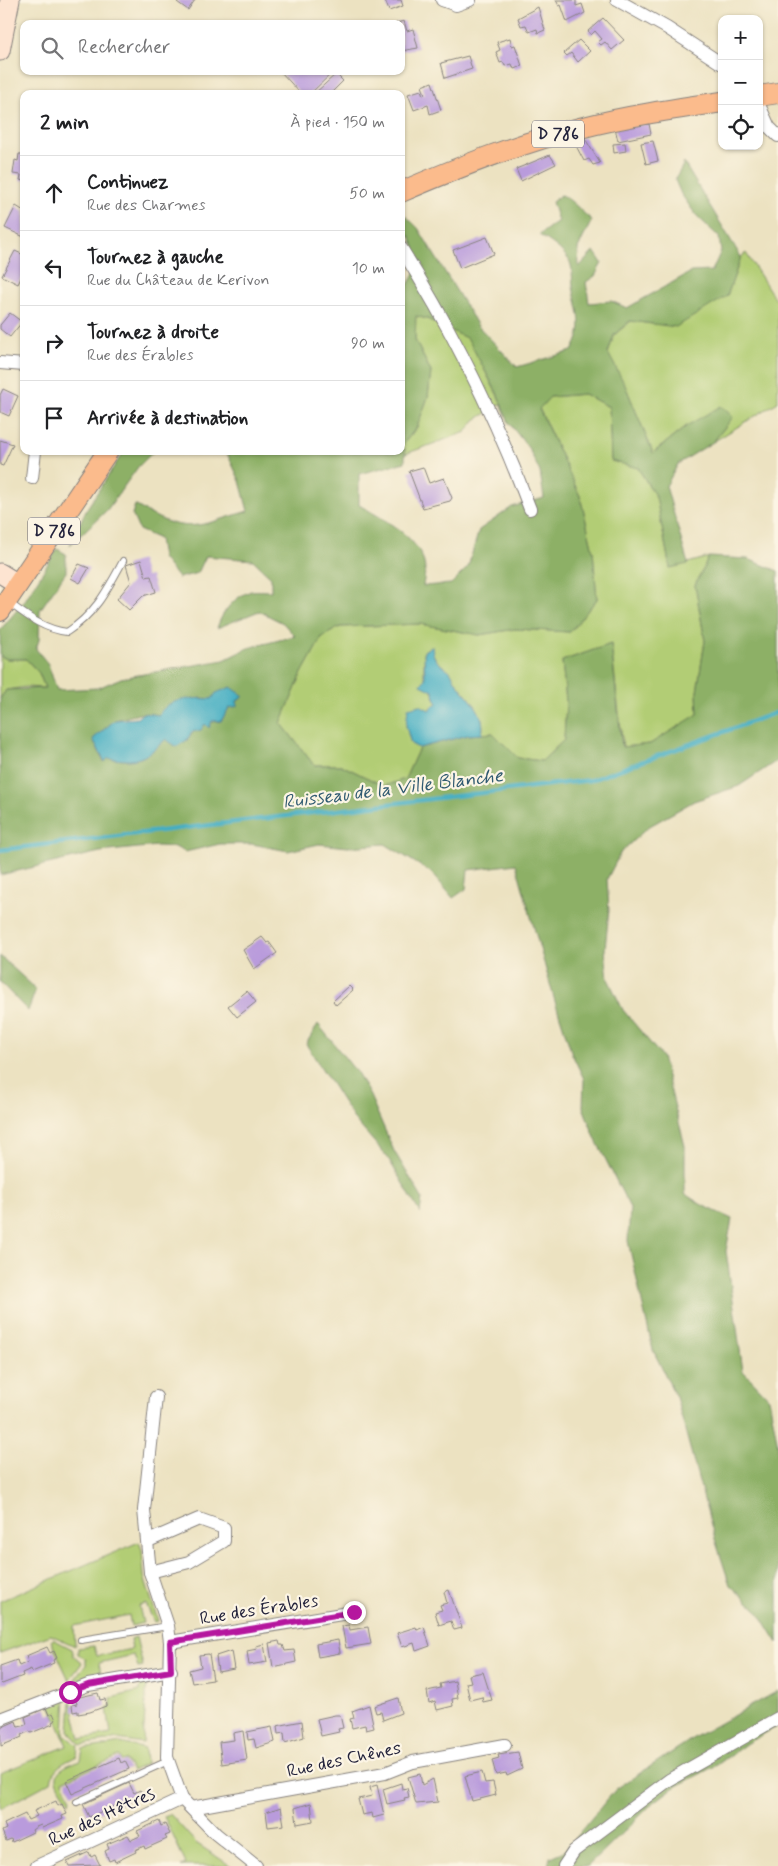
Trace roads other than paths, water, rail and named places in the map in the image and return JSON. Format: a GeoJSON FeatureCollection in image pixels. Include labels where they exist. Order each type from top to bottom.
{"type":"FeatureCollection","features":[{"type":"Feature","properties":{"kind":"main road"},"geometry":{"type":"LineString","coordinates":[[763,95],[778,93]]}},
{"type":"Feature","properties":{"kind":"main road","name":"D 786"},"geometry":{"type":"LineString","coordinates":[[405,190],[483,159],[580,128],[643,114],[718,103]]}},
{"type":"Feature","properties":{"kind":"main road","name":"D 786"},"geometry":{"type":"LineString","coordinates":[[3,606],[105,455]]}},
{"type":"Feature","properties":{"kind":"street"},"geometry":{"type":"LineString","coordinates":[[0,51],[10,0]]}},
{"type":"Feature","properties":{"kind":"street"},"geometry":{"type":"LineString","coordinates":[[442,0],[456,5],[470,0]]}},
{"type":"Feature","properties":{"kind":"street"},"geometry":{"type":"LineString","coordinates":[[618,0],[667,28],[718,61]]}},
{"type":"Feature","properties":{"kind":"street"},"geometry":{"type":"LineString","coordinates":[[763,114],[769,127],[778,136]]}},
{"type":"Feature","properties":{"kind":"street"},"geometry":{"type":"LineString","coordinates":[[405,255],[464,359],[506,444],[530,509]]}},
{"type":"Feature","properties":{"kind":"street"},"geometry":{"type":"LineString","coordinates":[[0,363],[20,365]]}},
{"type":"Feature","properties":{"kind":"street"},"geometry":{"type":"LineString","coordinates":[[32,478],[35,455]]}},
{"type":"Feature","properties":{"kind":"street"},"geometry":{"type":"LineString","coordinates":[[0,573],[18,584]]}},
{"type":"Feature","properties":{"kind":"street"},"geometry":{"type":"LineString","coordinates":[[156,1397],[144,1510],[150,1572],[168,1626],[170,1642],[168,1761],[186,1803],[216,1834],[256,1866]]}},
{"type":"Feature","properties":{"kind":"street"},"geometry":{"type":"LineString","coordinates":[[148,1541],[199,1520],[224,1528],[224,1540],[190,1562],[150,1572]]}},
{"type":"Feature","properties":{"kind":"street","name":"Rue des Érables"},"geometry":{"type":"LineString","coordinates":[[170,1642],[354,1612]]}},
{"type":"Feature","properties":{"kind":"street"},"geometry":{"type":"LineString","coordinates":[[0,1718],[88,1685],[171,1671]]}},
{"type":"Feature","properties":{"kind":"street"},"geometry":{"type":"LineString","coordinates":[[564,1866],[574,1851],[669,1780],[778,1718]]}},
{"type":"Feature","properties":{"kind":"street","name":"Rue des Chênes"},"geometry":{"type":"LineString","coordinates":[[186,1803],[385,1773],[414,1762],[505,1745]]}},
{"type":"Feature","properties":{"kind":"street","name":"Rue des Hêtres"},"geometry":{"type":"LineString","coordinates":[[37,1866],[186,1803]]}},
{"type":"Feature","properties":{"kind":"lane"},"geometry":{"type":"LineString","coordinates":[[3,606],[52,630],[67,632],[84,621],[100,602],[123,560]]}},
{"type":"Feature","properties":{"kind":"lane"},"geometry":{"type":"LineString","coordinates":[[81,1640],[168,1626]]}},
{"type":"Feature","properties":{"kind":"lane"},"geometry":{"type":"LineString","coordinates":[[77,1802],[168,1761]]}},
{"type":"Feature","properties":{"kind":"water"},"geometry":{"type":"Polygon","coordinates":[[[432,646],[437,661],[450,671],[457,683],[476,706],[482,719],[482,734],[468,735],[419,748],[411,744],[406,726],[408,708],[420,705],[429,710],[437,703],[433,691],[421,685],[425,679],[424,651],[432,646]]]}},
{"type":"Feature","properties":{"kind":"water"},"geometry":{"type":"Polygon","coordinates":[[[231,687],[244,696],[237,701],[238,706],[229,708],[221,721],[212,721],[209,728],[205,724],[201,730],[192,732],[187,740],[176,747],[166,739],[140,758],[127,760],[108,758],[105,762],[93,739],[115,720],[137,718],[143,713],[159,715],[163,709],[175,702],[190,699],[212,699],[216,693],[231,687]]]}},
{"type":"Feature","properties":{"kind":"waterway","name":"Ruisseau de la Ville Blanche"},"geometry":{"type":"LineString","coordinates":[[0,850],[591,780],[778,712]]}}]}
